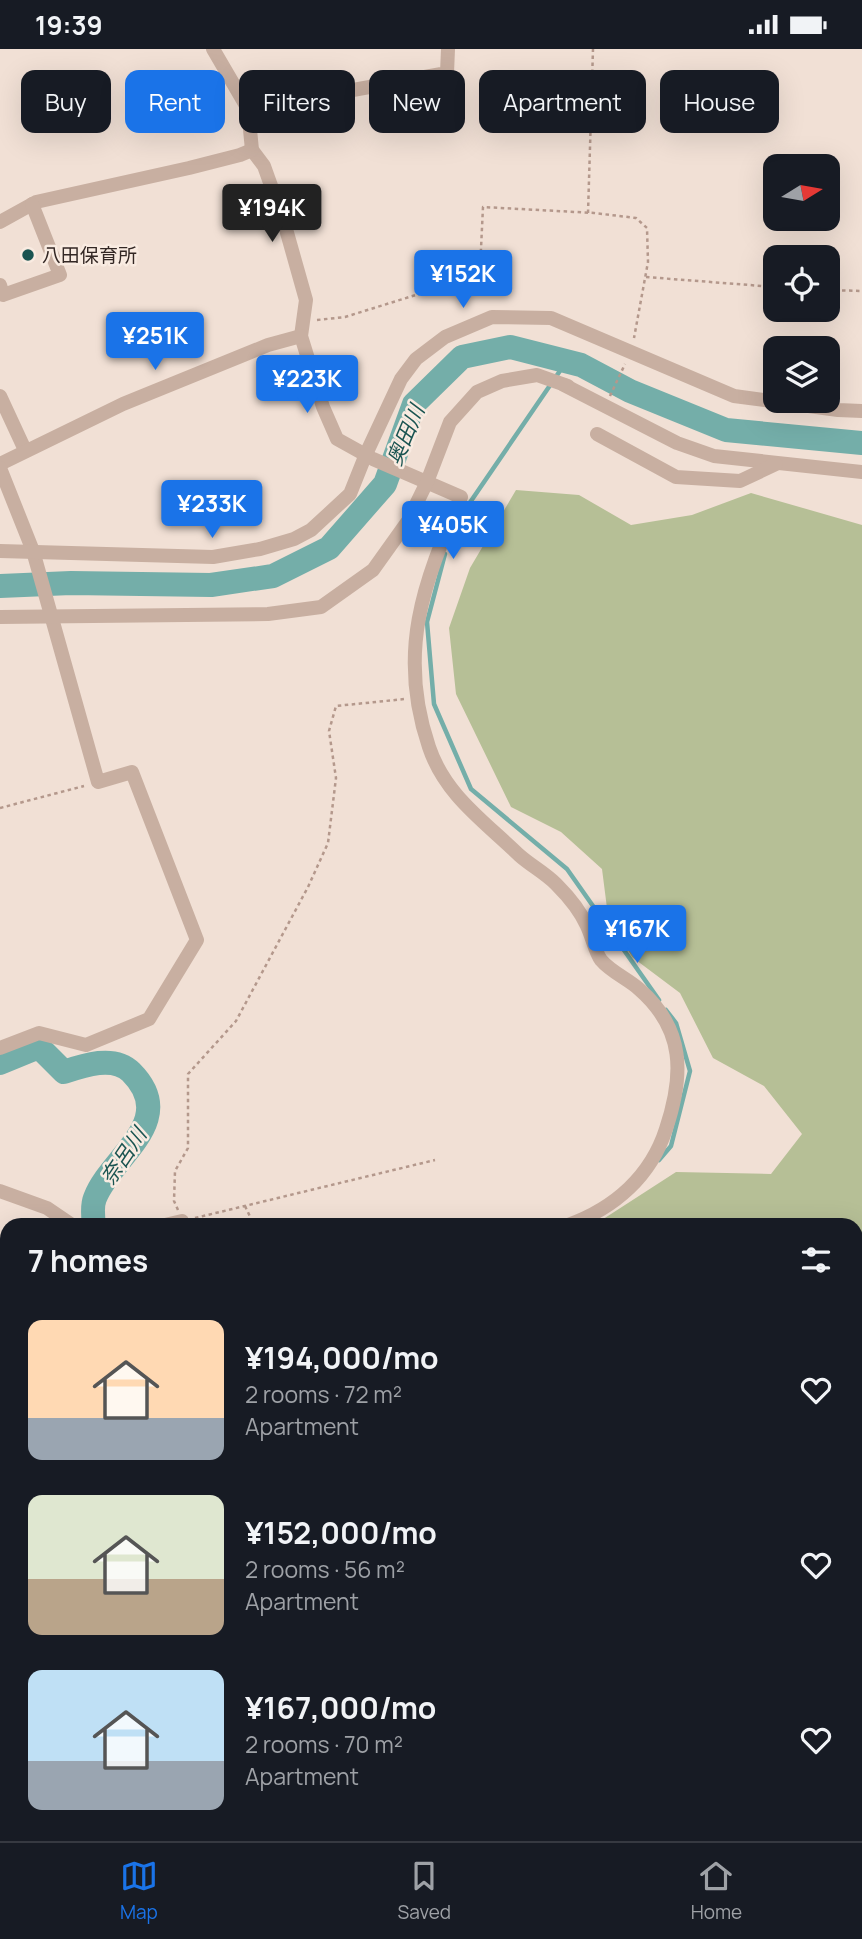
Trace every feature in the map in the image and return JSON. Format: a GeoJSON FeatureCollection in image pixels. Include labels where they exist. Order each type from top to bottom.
{"type":"FeatureCollection","features":[{"type":"Feature","properties":{"kind":"street"},"geometry":{"type":"LineString","coordinates":[[214,49],[239,94]]}},
{"type":"Feature","properties":{"kind":"street"},"geometry":{"type":"LineString","coordinates":[[355,90],[447,73],[448,49]]}},
{"type":"Feature","properties":{"kind":"street"},"geometry":{"type":"LineString","coordinates":[[251,133],[253,150],[264,166],[284,222],[306,300],[302,329],[323,407],[337,439],[369,457],[461,497],[438,548],[420,609],[414,642],[415,698],[429,749],[460,801],[487,828],[555,882],[580,911],[601,960],[639,988],[657,1007],[674,1037],[678,1073],[674,1104],[663,1139],[646,1171],[621,1197],[581,1218]]}},
{"type":"Feature","properties":{"kind":"street"},"geometry":{"type":"LineString","coordinates":[[0,222],[32,204],[215,162],[253,150]]}},
{"type":"Feature","properties":{"kind":"street"},"geometry":{"type":"LineString","coordinates":[[0,285],[4,295],[60,275],[32,204]]}},
{"type":"Feature","properties":{"kind":"street"},"geometry":{"type":"LineString","coordinates":[[0,551],[213,557],[260,549],[295,539],[311,530],[350,494],[369,457],[401,379],[416,359],[445,337],[492,317],[551,318],[734,396],[862,411]]}},
{"type":"Feature","properties":{"kind":"street"},"geometry":{"type":"LineString","coordinates":[[0,1048],[39,1033],[86,1045],[149,1019],[197,940],[132,772],[97,782],[33,551],[0,466],[24,450],[122,404],[302,329]]}},
{"type":"Feature","properties":{"kind":"street"},"geometry":{"type":"LineString","coordinates":[[0,617],[50,611],[268,614],[321,607],[373,570],[408,521],[422,479],[450,422],[477,392],[502,380],[537,375],[568,386],[564,385],[677,443],[714,456],[862,472]]}},
{"type":"Feature","properties":{"kind":"street"},"geometry":{"type":"LineString","coordinates":[[0,397],[24,450]]}},
{"type":"Feature","properties":{"kind":"street"},"geometry":{"type":"LineString","coordinates":[[597,434],[676,477],[740,481],[777,464]]}},
{"type":"Feature","properties":{"kind":"street"},"geometry":{"type":"LineString","coordinates":[[0,1191],[47,1208],[62,1218]]}},
{"type":"Feature","properties":{"kind":"path"},"geometry":{"type":"LineString","coordinates":[[588,213],[593,49]]}},
{"type":"Feature","properties":{"kind":"path"},"geometry":{"type":"LineString","coordinates":[[302,329],[464,280],[480,269],[482,207],[636,218],[647,227],[648,262],[631,351],[605,406]]}},
{"type":"Feature","properties":{"kind":"path"},"geometry":{"type":"LineString","coordinates":[[645,277],[763,286]]}},
{"type":"Feature","properties":{"kind":"path"},"geometry":{"type":"LineString","coordinates":[[840,290],[862,291]]}},
{"type":"Feature","properties":{"kind":"path"},"geometry":{"type":"LineString","coordinates":[[181,1218],[174,1201],[175,1171],[188,1148],[188,1074],[236,1020],[286,930],[328,843],[336,778],[329,731],[336,706],[415,698]]}},
{"type":"Feature","properties":{"kind":"path"},"geometry":{"type":"LineString","coordinates":[[0,808],[97,782]]}},
{"type":"Feature","properties":{"kind":"path"},"geometry":{"type":"LineString","coordinates":[[195,1218],[435,1160]]}},
{"type":"Feature","properties":{"kind":"path"},"geometry":{"type":"LineString","coordinates":[[245,1206],[251,1218]]}},
{"type":"Feature","properties":{"kind":"green space"},"geometry":{"type":"Polygon","coordinates":[[[516,490],[579,495],[631,525],[692,515],[751,493],[862,525],[862,1218],[605,1218],[676,1172],[771,1174],[802,1134],[764,1086],[713,1058],[680,993],[632,957],[608,916],[602,869],[561,832],[511,807],[456,694],[449,628],[470,568],[516,490]]]}},
{"type":"Feature","properties":{"kind":"waterway","name":"奥田川"},"geometry":{"type":"LineString","coordinates":[[0,586],[71,583],[211,585],[273,576],[329,548],[385,484],[414,404],[462,357],[510,347],[581,365],[630,391],[726,430],[862,443]]}},
{"type":"Feature","properties":{"kind":"waterway"},"geometry":{"type":"LineString","coordinates":[[458,520],[566,362]]}},
{"type":"Feature","properties":{"kind":"waterway"},"geometry":{"type":"LineString","coordinates":[[445,554],[427,622],[434,704],[471,789],[567,869],[659,1000]]}},
{"type":"Feature","properties":{"kind":"waterway"},"geometry":{"type":"LineString","coordinates":[[659,1160],[671,1146],[690,1071],[676,1023],[666,1010]]}},
{"type":"Feature","properties":{"kind":"waterway","name":"奈呂川"},"geometry":{"type":"LineString","coordinates":[[0,1063],[39,1047],[64,1072],[99,1063],[124,1067],[144,1090],[148,1106],[145,1122],[137,1138],[103,1183],[95,1198],[94,1218]]}},
{"type":"Feature","properties":{"kind":"place","name":"八田保育所"},"geometry":{"type":"Point","coordinates":[28,255]}}]}
